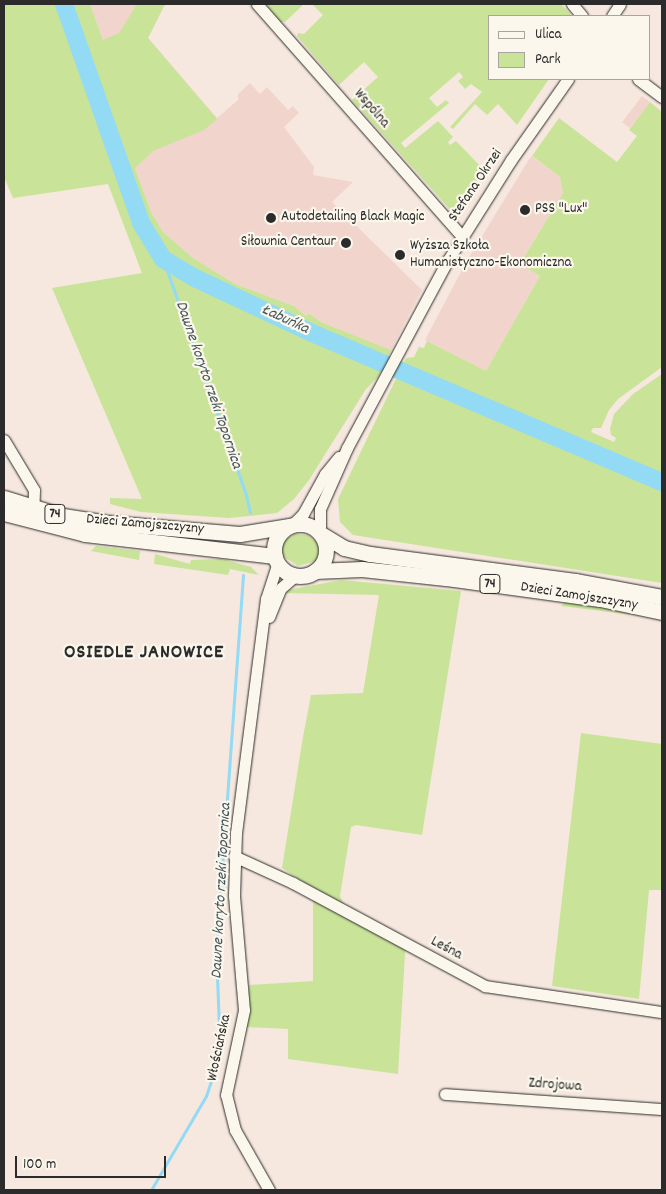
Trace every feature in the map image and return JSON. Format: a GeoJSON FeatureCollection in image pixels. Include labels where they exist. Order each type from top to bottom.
{"type":"FeatureCollection","features":[{"type":"Feature","properties":{"kind":"main road","name":"Dzieci Zamojszczyzny"},"geometry":{"type":"LineString","coordinates":[[4,498],[33,515],[85,534],[276,559]]}},
{"type":"Feature","properties":{"kind":"main road","name":"Dzieci Zamojszczyzny"},"geometry":{"type":"LineString","coordinates":[[4,513],[240,534],[290,526]]}},
{"type":"Feature","properties":{"kind":"main road","name":"74"},"geometry":{"type":"LineString","coordinates":[[290,526],[307,524],[321,534]]}},
{"type":"Feature","properties":{"kind":"main road"},"geometry":{"type":"LineString","coordinates":[[276,559],[276,542],[290,526]]}},
{"type":"Feature","properties":{"kind":"main road","name":"Dzieci Zamojszczyzny"},"geometry":{"type":"LineString","coordinates":[[321,534],[344,548],[370,554],[575,581],[662,597]]}},
{"type":"Feature","properties":{"kind":"main road"},"geometry":{"type":"LineString","coordinates":[[315,571],[323,562],[326,551],[321,534]]}},
{"type":"Feature","properties":{"kind":"main road","name":"74"},"geometry":{"type":"LineString","coordinates":[[276,559],[296,575],[315,571]]}},
{"type":"Feature","properties":{"kind":"main road","name":"Dzieci Zamojszczyzny"},"geometry":{"type":"LineString","coordinates":[[315,571],[362,569],[454,579],[600,599],[662,612]]}},
{"type":"Feature","properties":{"kind":"street","name":"Wspólna"},"geometry":{"type":"LineString","coordinates":[[257,4],[461,235]]}},
{"type":"Feature","properties":{"kind":"street"},"geometry":{"type":"LineString","coordinates":[[572,4],[581,15]]}},
{"type":"Feature","properties":{"kind":"street"},"geometry":{"type":"LineString","coordinates":[[613,15],[620,4]]}},
{"type":"Feature","properties":{"kind":"street","name":"Stefana Okrzei"},"geometry":{"type":"LineString","coordinates":[[321,534],[320,509],[347,448],[398,357],[461,235],[567,80]]}},
{"type":"Feature","properties":{"kind":"street"},"geometry":{"type":"LineString","coordinates":[[639,80],[662,97]]}},
{"type":"Feature","properties":{"kind":"street"},"geometry":{"type":"LineString","coordinates":[[4,440],[34,490],[33,515]]}},
{"type":"Feature","properties":{"kind":"street","name":"Stefana Okrzei"},"geometry":{"type":"LineString","coordinates":[[290,526],[303,514],[325,474],[347,448]]}},
{"type":"Feature","properties":{"kind":"street","name":"Włościańska"},"geometry":{"type":"LineString","coordinates":[[269,1190],[235,1130],[228,1109],[228,1080],[241,1037],[244,1010],[234,856],[266,599],[276,559]]}},
{"type":"Feature","properties":{"kind":"street","name":"Włościańska"},"geometry":{"type":"LineString","coordinates":[[262,635],[279,592],[296,575]]}},
{"type":"Feature","properties":{"kind":"street","name":"Leśna"},"geometry":{"type":"LineString","coordinates":[[234,856],[292,883],[485,986],[662,1012]]}},
{"type":"Feature","properties":{"kind":"street","name":"Zdrojowa"},"geometry":{"type":"LineString","coordinates":[[446,1094],[662,1108]]}},
{"type":"Feature","properties":{"kind":"shaded area"},"geometry":{"type":"Polygon","coordinates":[[[90,4],[165,4],[148,38],[217,118],[238,100],[238,94],[250,83],[260,94],[267,87],[288,110],[293,106],[299,113],[284,127],[314,167],[313,175],[353,182],[332,202],[422,290],[391,350],[321,322],[309,313],[306,316],[294,306],[235,284],[193,258],[163,232],[151,212],[135,168],[103,40],[90,4]]]}},
{"type":"Feature","properties":{"kind":"shaded area"},"geometry":{"type":"Polygon","coordinates":[[[642,96],[650,102],[630,128],[622,122],[642,96]]]}},
{"type":"Feature","properties":{"kind":"shaded area"},"geometry":{"type":"Polygon","coordinates":[[[531,156],[560,177],[563,193],[520,264],[540,276],[486,371],[425,340],[465,264],[531,156]]]}},
{"type":"Feature","properties":{"kind":"green space"},"geometry":{"type":"Polygon","coordinates":[[[4,4],[90,4],[103,40],[119,33],[137,4],[165,4],[148,38],[217,119],[204,130],[153,151],[135,168],[151,212],[163,232],[193,258],[235,284],[294,306],[306,316],[309,313],[321,322],[391,350],[379,376],[366,389],[309,480],[294,499],[277,513],[229,518],[141,512],[110,504],[110,498],[142,499],[52,288],[142,273],[108,184],[13,198],[4,177],[4,4]]]}},
{"type":"Feature","properties":{"kind":"green space"},"geometry":{"type":"Polygon","coordinates":[[[269,4],[304,4],[285,22],[280,22],[267,6],[269,4]]]}},
{"type":"Feature","properties":{"kind":"green space"},"geometry":{"type":"Polygon","coordinates":[[[312,4],[561,4],[571,15],[488,15],[488,80],[548,80],[517,125],[498,104],[487,115],[475,104],[453,129],[450,127],[482,92],[471,84],[465,89],[458,81],[463,77],[459,72],[429,98],[437,107],[446,100],[449,103],[401,143],[405,148],[438,121],[453,137],[448,142],[450,145],[456,141],[486,172],[460,214],[455,215],[352,100],[378,77],[364,62],[339,85],[297,36],[298,33],[304,34],[323,15],[312,4]]]}},
{"type":"Feature","properties":{"kind":"green space"},"geometry":{"type":"Polygon","coordinates":[[[650,102],[662,112],[662,367],[618,399],[609,410],[601,428],[593,428],[591,432],[614,442],[616,438],[611,435],[610,429],[614,414],[633,394],[662,374],[662,583],[353,535],[340,522],[338,499],[406,358],[414,357],[419,347],[424,348],[427,341],[486,371],[540,276],[520,264],[563,193],[560,177],[532,156],[559,118],[617,162],[637,136],[629,130],[650,102]]]}},
{"type":"Feature","properties":{"kind":"green space"},"geometry":{"type":"Polygon","coordinates":[[[295,534],[308,535],[319,544],[320,554],[316,561],[298,566],[283,556],[281,542],[295,534]]]}},
{"type":"Feature","properties":{"kind":"green space"},"geometry":{"type":"Polygon","coordinates":[[[96,546],[140,551],[139,560],[91,551],[96,546]]]}},
{"type":"Feature","properties":{"kind":"green space"},"geometry":{"type":"Polygon","coordinates":[[[155,554],[190,564],[191,560],[222,559],[251,567],[259,575],[230,569],[228,575],[154,564],[155,554]]]}},
{"type":"Feature","properties":{"kind":"green space"},"geometry":{"type":"Polygon","coordinates":[[[341,580],[461,591],[422,835],[356,825],[351,827],[340,896],[345,906],[406,937],[398,1074],[288,1059],[288,1029],[247,1027],[249,985],[313,981],[313,889],[282,868],[303,737],[311,695],[363,693],[379,595],[283,593],[288,590],[341,580]]]}},
{"type":"Feature","properties":{"kind":"green space"},"geometry":{"type":"Polygon","coordinates":[[[566,601],[632,610],[633,615],[561,606],[566,601]]]}},
{"type":"Feature","properties":{"kind":"green space"},"geometry":{"type":"Polygon","coordinates":[[[581,733],[662,744],[662,890],[649,890],[639,999],[552,986],[581,733]]]}},
{"type":"Feature","properties":{"kind":"waterway","name":"Łabuńka"},"geometry":{"type":"LineString","coordinates":[[64,4],[141,223],[163,259],[195,278],[312,333],[662,482]]}},
{"type":"Feature","properties":{"kind":"waterway","name":"Dawne koryto rzeki Topornica"},"geometry":{"type":"LineString","coordinates":[[163,259],[246,495],[250,513]]}},
{"type":"Feature","properties":{"kind":"waterway","name":"Dawne koryto rzeki Topornica"},"geometry":{"type":"LineString","coordinates":[[151,1190],[206,1096],[220,1054],[216,952],[243,575]]}},
{"type":"Feature","properties":{"kind":"place","name":"PSS \"Lux\""},"geometry":{"type":"Point","coordinates":[525,210]}},
{"type":"Feature","properties":{"kind":"place","name":"Autodetailing Black Magic"},"geometry":{"type":"Point","coordinates":[271,218]}},
{"type":"Feature","properties":{"kind":"place","name":"Siłownia Centaur"},"geometry":{"type":"Point","coordinates":[346,243]}},
{"type":"Feature","properties":{"kind":"place","name":"Wyższa Szkoła Humanistyczno-Ekonomiczna"},"geometry":{"type":"Point","coordinates":[400,255]}},
{"type":"Feature","properties":{"kind":"district","name":"OSIEDLE JANOWICE"},"geometry":{"type":"Point","coordinates":[144,653]}}]}
